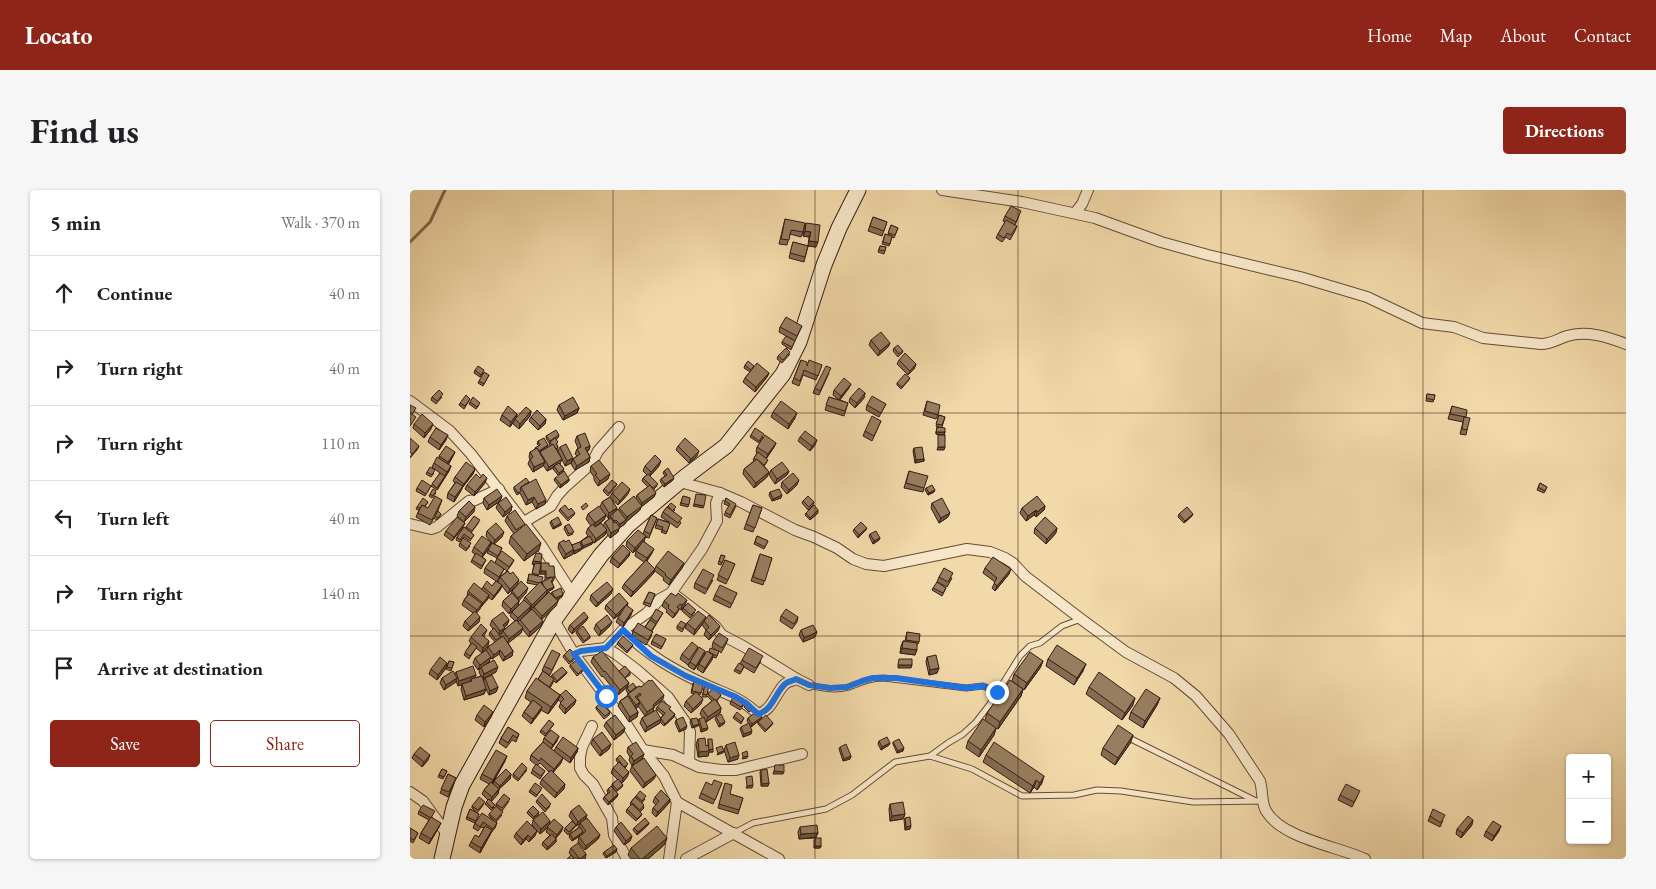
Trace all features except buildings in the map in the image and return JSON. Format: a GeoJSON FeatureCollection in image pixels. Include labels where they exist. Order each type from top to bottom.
{"type":"FeatureCollection","features":[{"type":"Feature","properties":{"kind":"street"},"geometry":{"type":"LineString","coordinates":[[442,859],[447,834],[462,785],[554,620],[572,594],[601,555],[628,524],[726,446],[783,374],[799,342],[824,265],[839,228],[858,190]]}},
{"type":"Feature","properties":{"kind":"street"},"geometry":{"type":"LineString","coordinates":[[942,190],[1022,202],[1103,220],[1148,238],[1199,253],[1300,277],[1367,298],[1422,323],[1454,328],[1483,338],[1549,344],[1566,336],[1576,334],[1609,338],[1626,344]]}},
{"type":"Feature","properties":{"kind":"street"},"geometry":{"type":"LineString","coordinates":[[1075,213],[1082,204],[1088,190]]}},
{"type":"Feature","properties":{"kind":"street"},"geometry":{"type":"LineString","coordinates":[[410,401],[450,431],[499,489],[541,545],[572,594]]}},
{"type":"Feature","properties":{"kind":"street"},"geometry":{"type":"LineString","coordinates":[[524,522],[551,506],[565,487],[592,464],[598,451],[619,427]]}},
{"type":"Feature","properties":{"kind":"street"},"geometry":{"type":"LineString","coordinates":[[680,482],[720,493],[766,514],[795,530],[837,548],[853,559],[866,564],[884,566],[967,549],[990,552],[1013,563],[1025,576],[1126,652],[1174,678],[1196,696],[1229,734],[1260,781],[1263,788],[1260,801],[1271,816],[1289,830],[1308,840],[1351,852],[1365,859]]}},
{"type":"Feature","properties":{"kind":"street"},"geometry":{"type":"LineString","coordinates":[[410,524],[431,528],[437,527],[469,501],[499,489]]}},
{"type":"Feature","properties":{"kind":"street"},"geometry":{"type":"LineString","coordinates":[[606,648],[623,630],[648,613],[660,599],[671,593],[702,549],[716,521],[716,503],[720,493]]}},
{"type":"Feature","properties":{"kind":"street"},"geometry":{"type":"LineString","coordinates":[[671,593],[705,618],[730,641],[743,646],[809,685]]}},
{"type":"Feature","properties":{"kind":"street"},"geometry":{"type":"LineString","coordinates":[[554,620],[574,654],[664,776],[678,802],[780,859]]}},
{"type":"Feature","properties":{"kind":"street"},"geometry":{"type":"LineString","coordinates":[[623,630],[651,656],[686,676],[736,697],[758,714],[763,713],[770,707],[786,684],[796,679]]}},
{"type":"Feature","properties":{"kind":"street"},"geometry":{"type":"LineString","coordinates":[[574,654],[581,651],[606,648],[637,670],[668,697],[690,732],[689,762]]}},
{"type":"Feature","properties":{"kind":"street"},"geometry":{"type":"LineString","coordinates":[[592,726],[582,747],[580,768],[593,784],[612,818],[614,835],[627,859]]}},
{"type":"Feature","properties":{"kind":"street"},"geometry":{"type":"LineString","coordinates":[[643,750],[673,755],[703,768],[736,770],[802,754]]}},
{"type":"Feature","properties":{"kind":"street"},"geometry":{"type":"LineString","coordinates":[[410,792],[423,801],[447,834]]}},
{"type":"Feature","properties":{"kind":"street"},"geometry":{"type":"LineString","coordinates":[[669,859],[678,802]]}},
{"type":"Feature","properties":{"kind":"street"},"geometry":{"type":"LineString","coordinates":[[686,859],[734,833]]}},
{"type":"Feature","properties":{"kind":"lane"},"geometry":{"type":"LineString","coordinates":[[734,833],[753,823],[826,809],[852,795],[895,762],[930,756],[963,734],[976,722],[990,704],[1020,656],[1030,646],[1040,643],[1062,626],[1081,619]]}},
{"type":"Feature","properties":{"kind":"lane"},"geometry":{"type":"LineString","coordinates":[[809,685],[830,688],[847,687],[867,679],[884,678],[966,688],[983,686],[997,692]]}},
{"type":"Feature","properties":{"kind":"lane"},"geometry":{"type":"LineString","coordinates":[[1126,736],[1260,801]]}},
{"type":"Feature","properties":{"kind":"lane"},"geometry":{"type":"LineString","coordinates":[[930,756],[972,769],[1022,796],[1074,795],[1097,790],[1121,791],[1193,802],[1260,801]]}},
{"type":"Feature","properties":{"kind":"waterway"},"geometry":{"type":"LineString","coordinates":[[410,242],[430,222],[445,190]]}},
{"type":"Feature","properties":{"kind":"route"},"geometry":{"type":"LineString","coordinates":[[606,696],[574,654],[581,651],[606,648],[623,630],[651,656],[686,676],[736,697],[758,714],[763,713],[770,707],[780,690],[788,682],[796,679],[816,687],[830,688],[847,687],[873,678],[896,678],[966,688],[973,688],[979,685],[997,692]]}}]}
